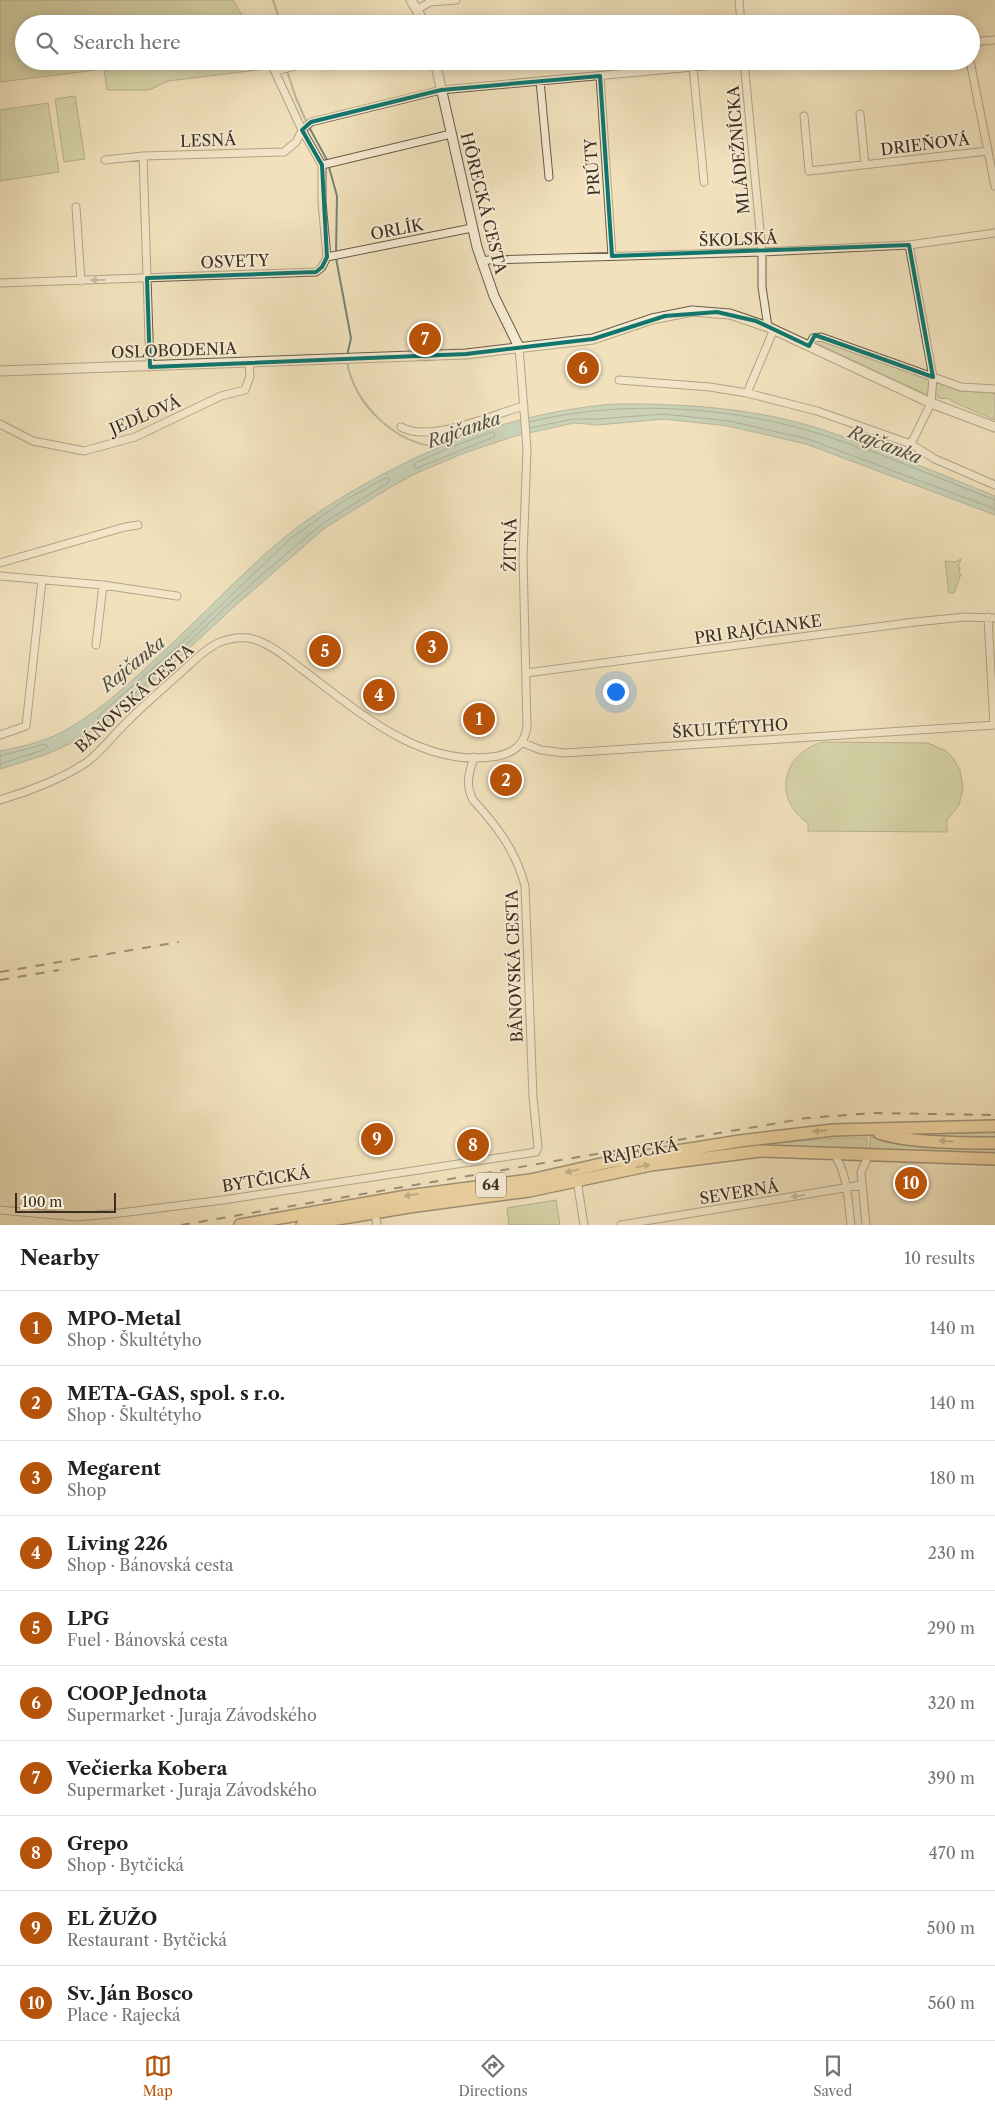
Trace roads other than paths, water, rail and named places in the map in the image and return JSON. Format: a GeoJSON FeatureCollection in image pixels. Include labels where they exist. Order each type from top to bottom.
{"type":"FeatureCollection","features":[{"type":"Feature","properties":{"kind":"main road","name":"RAJECKÁ"},"geometry":{"type":"LineString","coordinates":[[240,1225],[407,1196],[530,1180],[614,1161],[740,1141],[802,1133],[868,1129],[995,1126]]}},
{"type":"Feature","properties":{"kind":"main road"},"geometry":{"type":"LineString","coordinates":[[868,1129],[889,1136],[964,1143],[995,1143]]}},
{"type":"Feature","properties":{"kind":"main road","name":"RAJECKÁ"},"geometry":{"type":"LineString","coordinates":[[302,1225],[509,1194],[618,1171],[760,1150],[993,1160]]}},
{"type":"Feature","properties":{"kind":"street"},"geometry":{"type":"LineString","coordinates":[[411,0],[421,15]]}},
{"type":"Feature","properties":{"kind":"street"},"geometry":{"type":"LineString","coordinates":[[418,9],[430,2],[456,0]]}},
{"type":"Feature","properties":{"kind":"street"},"geometry":{"type":"LineString","coordinates":[[739,0],[740,15]]}},
{"type":"Feature","properties":{"kind":"street"},"geometry":{"type":"LineString","coordinates":[[980,41],[995,40]]}},
{"type":"Feature","properties":{"kind":"street"},"geometry":{"type":"LineString","coordinates":[[280,70],[276,71],[326,164],[322,202],[333,256]]}},
{"type":"Feature","properties":{"kind":"street","name":"HÔRECKÁ CESTA"},"geometry":{"type":"LineString","coordinates":[[437,70],[481,261],[494,296],[519,347]]}},
{"type":"Feature","properties":{"kind":"street"},"geometry":{"type":"LineString","coordinates":[[306,126],[441,90],[663,70]]}},
{"type":"Feature","properties":{"kind":"street"},"geometry":{"type":"LineString","coordinates":[[694,70],[704,182]]}},
{"type":"Feature","properties":{"kind":"street","name":"MLÁDEŽNÍCKA"},"geometry":{"type":"LineString","coordinates":[[745,70],[762,252],[762,287],[771,328]]}},
{"type":"Feature","properties":{"kind":"street"},"geometry":{"type":"LineString","coordinates":[[972,70],[995,186]]}},
{"type":"Feature","properties":{"kind":"street","name":"PRÚTY"},"geometry":{"type":"LineString","coordinates":[[600,76],[612,256]]}},
{"type":"Feature","properties":{"kind":"street"},"geometry":{"type":"LineString","coordinates":[[540,81],[549,177]]}},
{"type":"Feature","properties":{"kind":"street","name":"DRIEŇOVÁ"},"geometry":{"type":"LineString","coordinates":[[860,114],[865,165]]}},
{"type":"Feature","properties":{"kind":"street","name":"DRIEŇOVÁ"},"geometry":{"type":"LineString","coordinates":[[804,116],[808,171],[988,151]]}},
{"type":"Feature","properties":{"kind":"street","name":"LESNÁ"},"geometry":{"type":"LineString","coordinates":[[105,160],[143,156],[284,152],[296,142],[306,126]]}},
{"type":"Feature","properties":{"kind":"street"},"geometry":{"type":"LineString","coordinates":[[326,164],[451,134]]}},
{"type":"Feature","properties":{"kind":"street"},"geometry":{"type":"LineString","coordinates":[[143,156],[150,367]]}},
{"type":"Feature","properties":{"kind":"street"},"geometry":{"type":"LineString","coordinates":[[76,207],[81,281]]}},
{"type":"Feature","properties":{"kind":"street","name":"ORLÍK"},"geometry":{"type":"LineString","coordinates":[[333,256],[472,228]]}},
{"type":"Feature","properties":{"kind":"street","name":"ŠKOLSKÁ"},"geometry":{"type":"LineString","coordinates":[[481,261],[762,252],[909,245],[995,233]]}},
{"type":"Feature","properties":{"kind":"street"},"geometry":{"type":"LineString","coordinates":[[909,245],[933,377],[931,403],[911,444]]}},
{"type":"Feature","properties":{"kind":"street","name":"OSVETY"},"geometry":{"type":"LineString","coordinates":[[0,283],[316,272],[333,256]]}},
{"type":"Feature","properties":{"kind":"street","name":"OSLOBODENIA"},"geometry":{"type":"LineString","coordinates":[[0,371],[466,354],[593,339],[652,320],[692,312],[730,314],[771,328],[931,403],[995,427]]}},
{"type":"Feature","properties":{"kind":"street"},"geometry":{"type":"LineString","coordinates":[[747,393],[771,328]]}},
{"type":"Feature","properties":{"kind":"street"},"geometry":{"type":"LineString","coordinates":[[809,346],[813,338],[821,336],[961,387],[995,389]]}},
{"type":"Feature","properties":{"kind":"street","name":"ŽITNÁ"},"geometry":{"type":"LineString","coordinates":[[519,347],[527,442],[522,556],[527,726],[522,743]]}},
{"type":"Feature","properties":{"kind":"street","name":"JEDĽOVÁ"},"geometry":{"type":"LineString","coordinates":[[0,424],[33,441],[84,451],[117,444],[220,396],[245,390],[250,376],[249,362]]}},
{"type":"Feature","properties":{"kind":"street"},"geometry":{"type":"LineString","coordinates":[[619,380],[710,387],[747,393],[817,410],[911,444],[935,459],[995,485]]}},
{"type":"Feature","properties":{"kind":"street"},"geometry":{"type":"LineString","coordinates":[[401,427],[418,432],[434,433],[524,409]]}},
{"type":"Feature","properties":{"kind":"street"},"geometry":{"type":"LineString","coordinates":[[0,563],[125,526],[138,525]]}},
{"type":"Feature","properties":{"kind":"street"},"geometry":{"type":"LineString","coordinates":[[0,576],[103,585],[177,596]]}},
{"type":"Feature","properties":{"kind":"street"},"geometry":{"type":"LineString","coordinates":[[0,735],[26,726],[42,580]]}},
{"type":"Feature","properties":{"kind":"street"},"geometry":{"type":"LineString","coordinates":[[96,645],[103,585]]}},
{"type":"Feature","properties":{"kind":"street","name":"PRI RAJČIANKE"},"geometry":{"type":"LineString","coordinates":[[526,672],[915,622],[965,617],[991,617]]}},
{"type":"Feature","properties":{"kind":"street","name":"ŠKULTÉTYHO"},"geometry":{"type":"LineString","coordinates":[[522,743],[541,750],[565,752],[995,725],[991,617]]}},
{"type":"Feature","properties":{"kind":"street","name":"BÁNOVSKÁ CESTA"},"geometry":{"type":"LineString","coordinates":[[0,800],[34,787],[85,763],[137,712],[198,657],[217,644],[238,638],[256,640],[277,652],[359,712],[399,736],[430,750],[474,757],[467,781],[470,793],[473,800],[502,832],[521,869],[526,886],[533,1097],[538,1147],[536,1152]]}},
{"type":"Feature","properties":{"kind":"street"},"geometry":{"type":"LineString","coordinates":[[474,757],[490,757],[508,753],[522,743]]}},
{"type":"Feature","properties":{"kind":"street","name":"BYTČICKÁ"},"geometry":{"type":"LineString","coordinates":[[0,1210],[77,1217],[120,1214],[536,1152]]}},
{"type":"Feature","properties":{"kind":"street"},"geometry":{"type":"LineString","coordinates":[[832,1152],[840,1163],[846,1188],[851,1225]]}},
{"type":"Feature","properties":{"kind":"street"},"geometry":{"type":"LineString","coordinates":[[866,1225],[861,1172],[869,1154]]}},
{"type":"Feature","properties":{"kind":"street"},"geometry":{"type":"LineString","coordinates":[[577,1180],[584,1225]]}},
{"type":"Feature","properties":{"kind":"street","name":"SEVERNÁ"},"geometry":{"type":"LineString","coordinates":[[621,1225],[862,1185]]}},
{"type":"Feature","properties":{"kind":"street"},"geometry":{"type":"LineString","coordinates":[[375,1213],[377,1225]]}},
{"type":"Feature","properties":{"kind":"water"},"geometry":{"type":"Polygon","coordinates":[[[613,404],[708,407],[772,416],[803,424],[863,445],[864,443],[995,496],[995,515],[806,444],[728,426],[664,419],[598,425],[574,423],[515,436],[464,453],[417,473],[394,485],[325,528],[236,605],[116,716],[76,741],[45,755],[0,769],[0,751],[51,737],[94,712],[163,652],[280,541],[312,517],[345,496],[379,476],[423,455],[475,434],[502,425],[556,412],[613,404]]]}},
{"type":"Feature","properties":{"kind":"waterway"},"geometry":{"type":"LineString","coordinates":[[273,0],[278,15]]}},
{"type":"Feature","properties":{"kind":"waterway"},"geometry":{"type":"LineString","coordinates":[[287,71],[307,123]]}},
{"type":"Feature","properties":{"kind":"waterway"},"geometry":{"type":"LineString","coordinates":[[309,127],[327,160],[337,196],[336,254]]}},
{"type":"Feature","properties":{"kind":"waterway"},"geometry":{"type":"LineString","coordinates":[[336,258],[351,338],[347,356]]}},
{"type":"Feature","properties":{"kind":"waterway","name":"Rajčanka"},"geometry":{"type":"LineString","coordinates":[[347,361],[358,393],[379,419],[407,438],[439,447]]}},
{"type":"Feature","properties":{"kind":"railway"},"geometry":{"type":"LineString","coordinates":[[0,972],[179,942]]}},
{"type":"Feature","properties":{"kind":"railway"},"geometry":{"type":"LineString","coordinates":[[0,980],[59,970]]}},
{"type":"Feature","properties":{"kind":"railway"},"geometry":{"type":"LineString","coordinates":[[181,1225],[807,1118],[874,1113],[995,1115]]}},
{"type":"Feature","properties":{"kind":"place","name":"Večierka Kobera"},"geometry":{"type":"Point","coordinates":[425,339]}},
{"type":"Feature","properties":{"kind":"place","name":"COOP Jednota"},"geometry":{"type":"Point","coordinates":[583,368]}},
{"type":"Feature","properties":{"kind":"place","name":"Megarent"},"geometry":{"type":"Point","coordinates":[432,647]}},
{"type":"Feature","properties":{"kind":"place","name":"LPG"},"geometry":{"type":"Point","coordinates":[325,651]}},
{"type":"Feature","properties":{"kind":"place","name":"Living 226"},"geometry":{"type":"Point","coordinates":[379,695]}},
{"type":"Feature","properties":{"kind":"place","name":"MPO-Metal"},"geometry":{"type":"Point","coordinates":[479,719]}},
{"type":"Feature","properties":{"kind":"place","name":"META-GAS, spol. s r.o."},"geometry":{"type":"Point","coordinates":[506,780]}},
{"type":"Feature","properties":{"kind":"place","name":"EL ŽUŽO"},"geometry":{"type":"Point","coordinates":[377,1139]}},
{"type":"Feature","properties":{"kind":"place","name":"Grepo"},"geometry":{"type":"Point","coordinates":[473,1145]}},
{"type":"Feature","properties":{"kind":"place","name":"Sv. Ján Bosco"},"geometry":{"type":"Point","coordinates":[911,1183]}}]}
